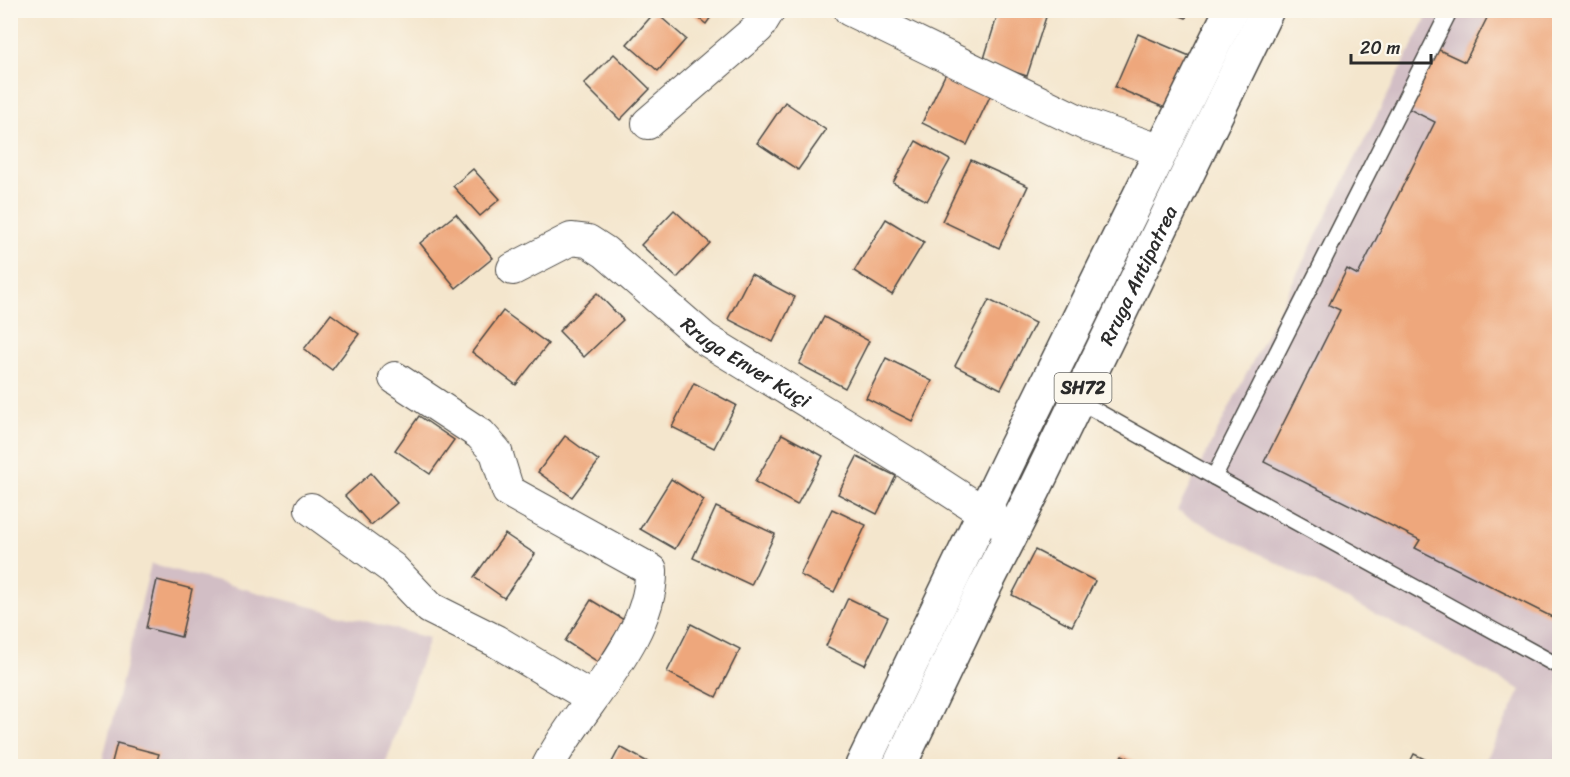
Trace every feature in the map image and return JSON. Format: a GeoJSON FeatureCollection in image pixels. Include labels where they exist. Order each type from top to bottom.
{"type":"FeatureCollection","features":[{"type":"Feature","properties":{"kind":"main road","name":"Rruga Antipatrea"},"geometry":{"type":"LineString","coordinates":[[862,766],[1229,14]]}},
{"type":"Feature","properties":{"kind":"main road"},"geometry":{"type":"LineString","coordinates":[[1229,14],[1262,21]]}},
{"type":"Feature","properties":{"kind":"main road","name":"Rruga Antipatrea"},"geometry":{"type":"LineString","coordinates":[[899,766],[1262,21]]}},
{"type":"Feature","properties":{"kind":"street"},"geometry":{"type":"LineString","coordinates":[[648,123],[758,28],[769,10]]}},
{"type":"Feature","properties":{"kind":"street"},"geometry":{"type":"LineString","coordinates":[[850,10],[1089,126],[1162,151]]}},
{"type":"Feature","properties":{"kind":"street","name":"Rruga Enver Kuçi"},"geometry":{"type":"LineString","coordinates":[[513,269],[571,239],[588,241],[604,252],[705,339],[906,462],[1012,532]]}},
{"type":"Feature","properties":{"kind":"street"},"geometry":{"type":"LineString","coordinates":[[395,378],[480,434],[496,452],[508,491],[651,570],[651,587],[638,624],[616,665],[558,746],[548,766]]}},
{"type":"Feature","properties":{"kind":"street"},"geometry":{"type":"LineString","coordinates":[[311,509],[392,568],[430,608],[496,641],[592,698]]}},
{"type":"Feature","properties":{"kind":"lane"},"geometry":{"type":"LineString","coordinates":[[1214,477],[1450,10]]}},
{"type":"Feature","properties":{"kind":"lane"},"geometry":{"type":"LineString","coordinates":[[1077,400],[1560,667]]}},
{"type":"Feature","properties":{"kind":"shaded area"},"geometry":{"type":"Polygon","coordinates":[[[1430,11],[1559,11],[1559,766],[1483,766],[1521,690],[1177,511],[1430,11]]]}},
{"type":"Feature","properties":{"kind":"shaded area"},"geometry":{"type":"Polygon","coordinates":[[[151,564],[429,638],[385,766],[101,766],[151,564]]]}},
{"type":"Feature","properties":{"kind":"building"},"geometry":{"type":"Polygon","coordinates":[[[688,10],[716,10],[706,24],[688,10]]]}},
{"type":"Feature","properties":{"kind":"building"},"geometry":{"type":"Polygon","coordinates":[[[999,10],[1025,10],[1046,17],[1027,76],[983,62],[999,10]]]}},
{"type":"Feature","properties":{"kind":"building"},"geometry":{"type":"Polygon","coordinates":[[[1164,10],[1188,10],[1186,18],[1164,10]]]}},
{"type":"Feature","properties":{"kind":"building"},"geometry":{"type":"Polygon","coordinates":[[[1491,10],[1560,10],[1560,621],[1415,548],[1420,540],[1264,462],[1340,310],[1329,305],[1347,269],[1358,275],[1435,122],[1407,108],[1437,49],[1465,62],[1491,10]]]}},
{"type":"Feature","properties":{"kind":"building"},"geometry":{"type":"Polygon","coordinates":[[[655,12],[686,39],[658,71],[627,44],[655,12]]]}},
{"type":"Feature","properties":{"kind":"building"},"geometry":{"type":"Polygon","coordinates":[[[1138,34],[1192,57],[1170,110],[1115,87],[1138,34]]]}},
{"type":"Feature","properties":{"kind":"building"},"geometry":{"type":"Polygon","coordinates":[[[614,54],[650,89],[620,120],[584,84],[614,54]]]}},
{"type":"Feature","properties":{"kind":"building"},"geometry":{"type":"Polygon","coordinates":[[[946,73],[991,94],[967,145],[922,123],[946,73]]]}},
{"type":"Feature","properties":{"kind":"building"},"geometry":{"type":"Polygon","coordinates":[[[785,102],[826,130],[798,170],[757,143],[785,102]]]}},
{"type":"Feature","properties":{"kind":"building"},"geometry":{"type":"Polygon","coordinates":[[[916,141],[950,160],[927,201],[893,183],[916,141]]]}},
{"type":"Feature","properties":{"kind":"building"},"geometry":{"type":"Polygon","coordinates":[[[971,160],[1028,186],[999,248],[942,221],[971,160]]]}},
{"type":"Feature","properties":{"kind":"building"},"geometry":{"type":"Polygon","coordinates":[[[473,169],[500,199],[480,216],[453,186],[473,169]]]}},
{"type":"Feature","properties":{"kind":"building"},"geometry":{"type":"Polygon","coordinates":[[[674,210],[710,243],[677,278],[641,245],[674,210]]]}},
{"type":"Feature","properties":{"kind":"building"},"geometry":{"type":"Polygon","coordinates":[[[456,214],[493,258],[456,288],[420,243],[456,214]]]}},
{"type":"Feature","properties":{"kind":"building"},"geometry":{"type":"Polygon","coordinates":[[[886,219],[924,242],[892,295],[854,271],[886,219]]]}},
{"type":"Feature","properties":{"kind":"building"},"geometry":{"type":"Polygon","coordinates":[[[751,274],[795,297],[773,342],[728,319],[751,274]]]}},
{"type":"Feature","properties":{"kind":"building"},"geometry":{"type":"Polygon","coordinates":[[[597,293],[623,320],[584,357],[559,331],[597,293]]]}},
{"type":"Feature","properties":{"kind":"building"},"geometry":{"type":"Polygon","coordinates":[[[989,300],[1035,323],[1001,389],[955,366],[989,300]]]}},
{"type":"Feature","properties":{"kind":"building"},"geometry":{"type":"Polygon","coordinates":[[[503,311],[548,344],[516,385],[472,352],[503,311]]]}},
{"type":"Feature","properties":{"kind":"building"},"geometry":{"type":"Polygon","coordinates":[[[331,314],[359,334],[332,370],[304,349],[331,314]]]}},
{"type":"Feature","properties":{"kind":"building"},"geometry":{"type":"Polygon","coordinates":[[[824,317],[869,341],[845,388],[799,364],[824,317]]]}},
{"type":"Feature","properties":{"kind":"building"},"geometry":{"type":"Polygon","coordinates":[[[886,358],[932,381],[912,421],[866,398],[886,358]]]}},
{"type":"Feature","properties":{"kind":"building"},"geometry":{"type":"Polygon","coordinates":[[[694,383],[736,405],[714,448],[672,427],[694,383]]]}},
{"type":"Feature","properties":{"kind":"building"},"geometry":{"type":"Polygon","coordinates":[[[419,416],[454,440],[430,474],[395,450],[419,416]]]}},
{"type":"Feature","properties":{"kind":"building"},"geometry":{"type":"Polygon","coordinates":[[[782,434],[823,456],[797,505],[755,482],[782,434]]]}},
{"type":"Feature","properties":{"kind":"building"},"geometry":{"type":"Polygon","coordinates":[[[565,436],[599,461],[572,497],[538,472],[565,436]]]}},
{"type":"Feature","properties":{"kind":"building"},"geometry":{"type":"Polygon","coordinates":[[[857,457],[896,476],[877,514],[838,494],[857,457]]]}},
{"type":"Feature","properties":{"kind":"building"},"geometry":{"type":"Polygon","coordinates":[[[371,473],[397,503],[371,525],[345,496],[371,473]]]}},
{"type":"Feature","properties":{"kind":"building"},"geometry":{"type":"Polygon","coordinates":[[[671,479],[704,500],[675,549],[640,529],[671,479]]]}},
{"type":"Feature","properties":{"kind":"building"},"geometry":{"type":"Polygon","coordinates":[[[716,507],[775,534],[751,585],[693,558],[716,507]]]}},
{"type":"Feature","properties":{"kind":"building"},"geometry":{"type":"Polygon","coordinates":[[[832,509],[866,525],[834,592],[800,575],[832,509]]]}},
{"type":"Feature","properties":{"kind":"building"},"geometry":{"type":"Polygon","coordinates":[[[505,534],[535,554],[504,598],[474,577],[505,534]]]}},
{"type":"Feature","properties":{"kind":"building"},"geometry":{"type":"Polygon","coordinates":[[[1035,550],[1095,581],[1072,626],[1012,595],[1035,550]]]}},
{"type":"Feature","properties":{"kind":"building"},"geometry":{"type":"Polygon","coordinates":[[[157,580],[192,589],[181,637],[146,628],[157,580]]]}},
{"type":"Feature","properties":{"kind":"building"},"geometry":{"type":"Polygon","coordinates":[[[848,598],[888,617],[865,665],[826,646],[848,598]]]}},
{"type":"Feature","properties":{"kind":"building"},"geometry":{"type":"Polygon","coordinates":[[[591,600],[624,620],[598,662],[565,641],[591,600]]]}},
{"type":"Feature","properties":{"kind":"building"},"geometry":{"type":"Polygon","coordinates":[[[691,624],[740,649],[716,697],[667,672],[691,624]]]}},
{"type":"Feature","properties":{"kind":"building"},"geometry":{"type":"Polygon","coordinates":[[[117,743],[159,754],[155,766],[111,766],[117,743]]]}},
{"type":"Feature","properties":{"kind":"building"},"geometry":{"type":"Polygon","coordinates":[[[620,747],[655,766],[610,766],[620,747]]]}},
{"type":"Feature","properties":{"kind":"building"},"geometry":{"type":"Polygon","coordinates":[[[1414,754],[1439,766],[1408,766],[1414,754]]]}},
{"type":"Feature","properties":{"kind":"building"},"geometry":{"type":"Polygon","coordinates":[[[1122,755],[1145,766],[1116,766],[1122,755]]]}}]}
